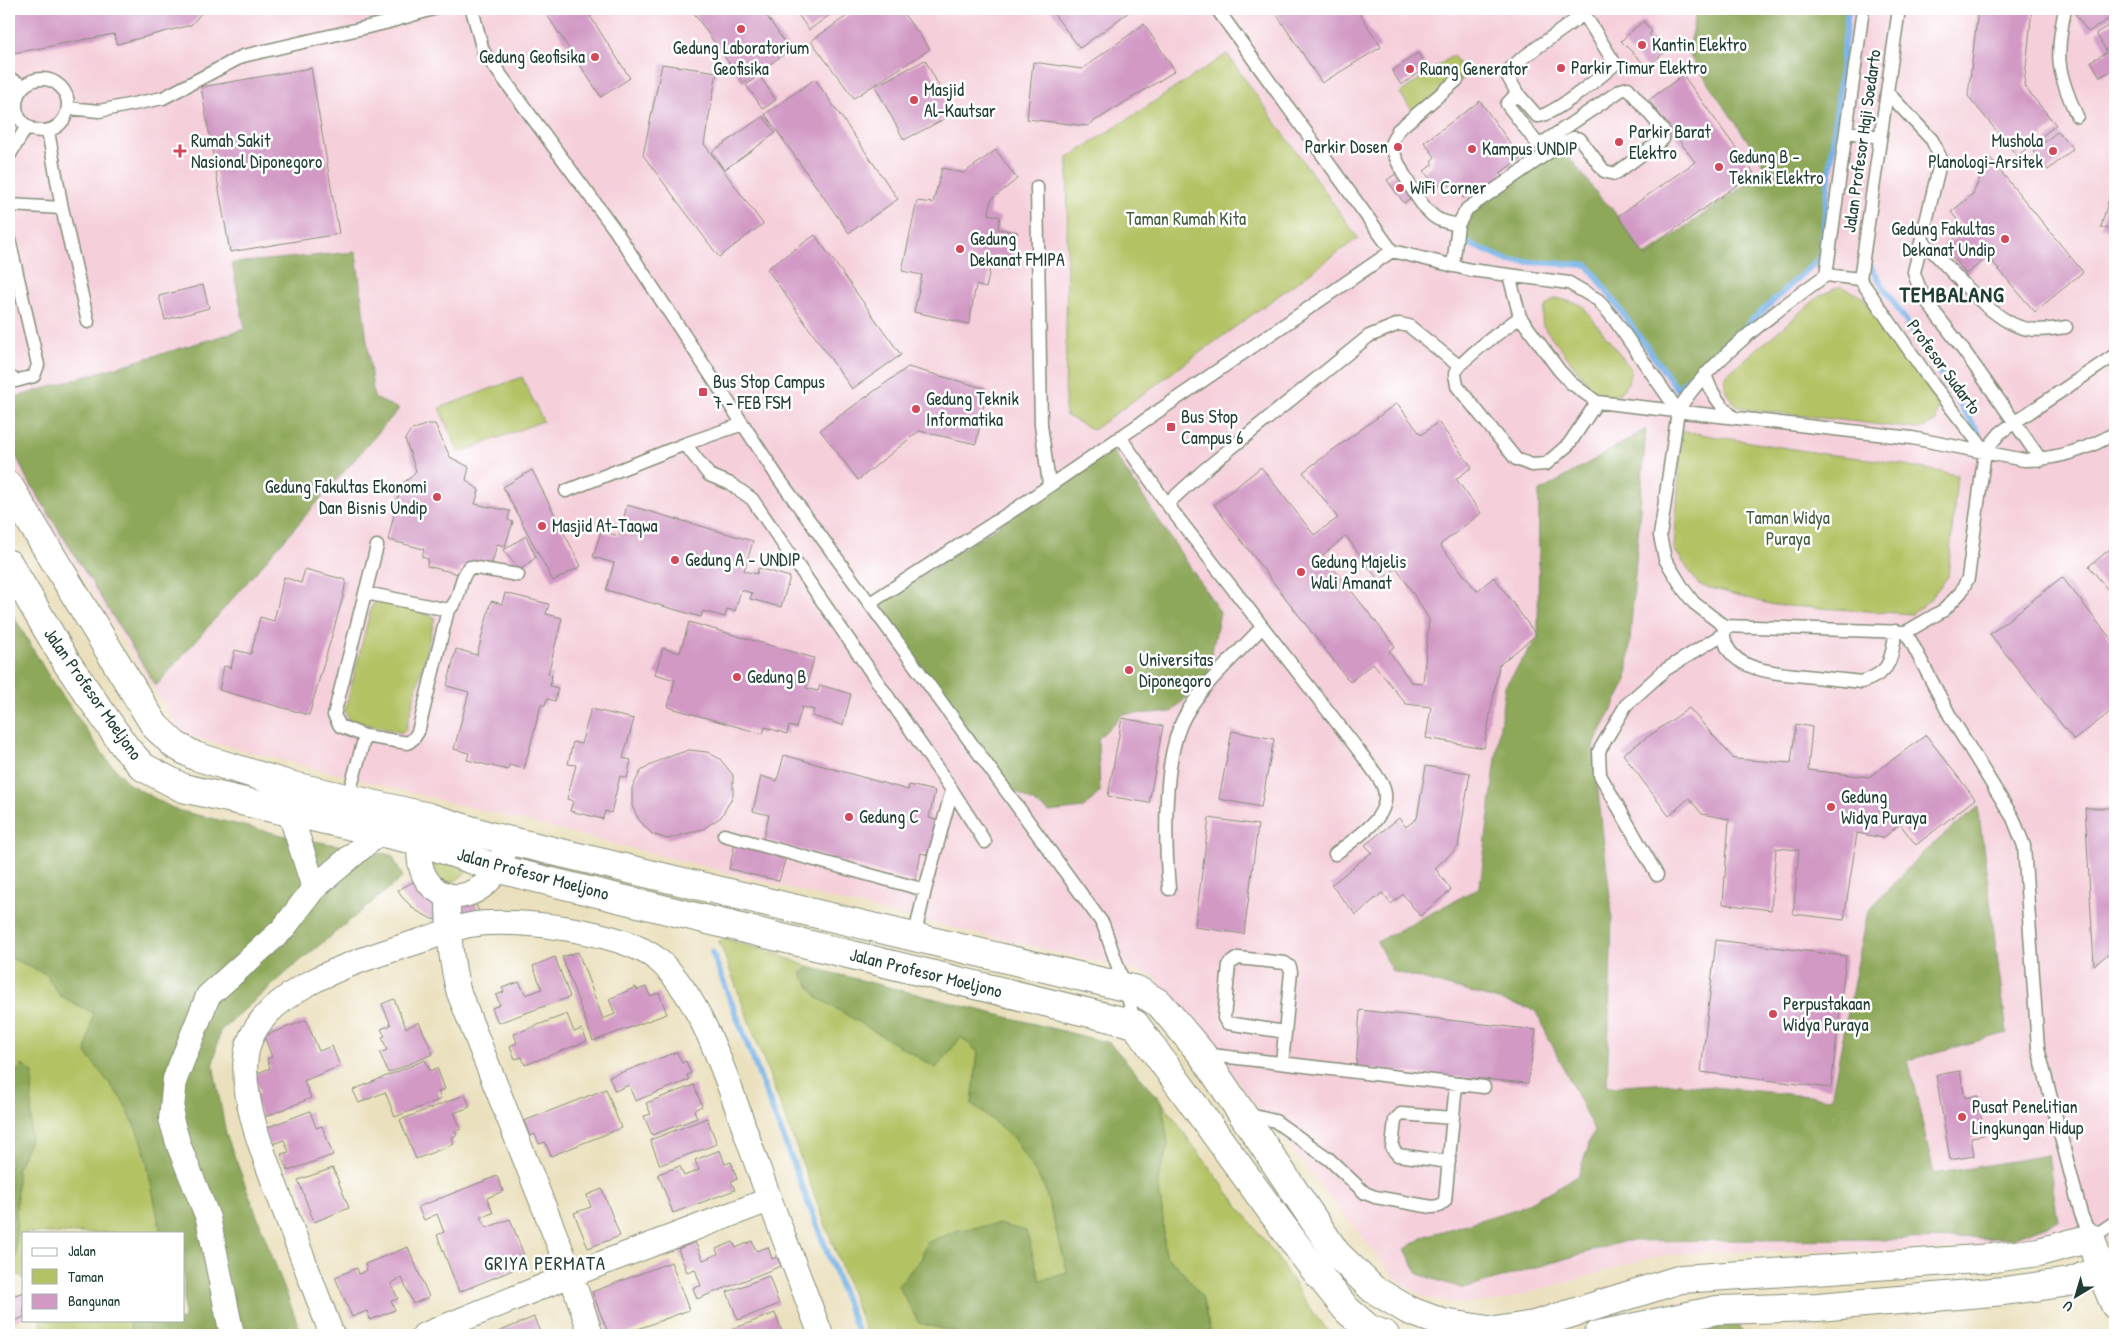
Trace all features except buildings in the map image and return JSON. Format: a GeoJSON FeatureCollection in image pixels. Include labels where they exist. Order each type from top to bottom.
{"type":"FeatureCollection","features":[{"type":"Feature","properties":{"kind":"street"},"geometry":{"type":"LineString","coordinates":[[9,486],[155,726],[175,745],[195,756],[289,785],[348,797],[424,829],[506,840],[1126,990],[1137,990],[1160,1004],[1202,1054],[1336,1253],[1373,1289],[1408,1310],[1428,1327],[1443,1323],[1495,1331],[1534,1325],[1681,1279],[1993,1258],[2039,1252],[2091,1238],[2104,1267],[2115,1305]]}},
{"type":"Feature","properties":{"kind":"street","name":"Jalan Profesor Moeljono"},"geometry":{"type":"LineString","coordinates":[[9,564],[67,663],[125,747],[143,767],[183,788],[290,813],[381,831],[424,829],[499,869],[1136,1024]]}},
{"type":"Feature","properties":{"kind":"street"},"geometry":{"type":"LineString","coordinates":[[289,785],[290,813],[314,888]]}},
{"type":"Feature","properties":{"kind":"street"},"geometry":{"type":"LineString","coordinates":[[424,829],[421,868],[428,883],[448,896],[464,896],[477,890],[499,869],[506,840]]}},
{"type":"Feature","properties":{"kind":"street"},"geometry":{"type":"LineString","coordinates":[[232,1335],[208,1218],[178,1146],[171,1119],[175,1079],[208,996],[283,929],[314,888],[381,831]]}},
{"type":"Feature","properties":{"kind":"street"},"geometry":{"type":"LineString","coordinates":[[448,896],[448,932],[452,966],[459,993],[571,1275],[591,1335]]}},
{"type":"Feature","properties":{"kind":"street"},"geometry":{"type":"LineString","coordinates":[[332,1335],[261,1149],[247,1082],[246,1054],[254,1032],[268,1012],[294,993],[320,978],[370,957],[469,925],[538,923],[635,947],[657,959],[678,982],[709,1034],[769,1200],[821,1335]]}},
{"type":"Feature","properties":{"kind":"street"},"geometry":{"type":"LineString","coordinates":[[1136,1024],[1350,1322],[1385,1335]]}},
{"type":"Feature","properties":{"kind":"street"},"geometry":{"type":"LineString","coordinates":[[424,1335],[571,1275],[769,1200]]}},
{"type":"Feature","properties":{"kind":"street"},"geometry":{"type":"LineString","coordinates":[[1598,1335],[1717,1310],[1818,1307],[2004,1291],[2070,1282],[2104,1267]]}},
{"type":"Feature","properties":{"kind":"lane"},"geometry":{"type":"LineString","coordinates":[[68,108],[99,111],[163,98],[243,56],[385,23],[433,9]]}},
{"type":"Feature","properties":{"kind":"lane"},"geometry":{"type":"LineString","coordinates":[[472,9],[483,51],[616,230],[779,479],[1103,924],[1136,1024]]}},
{"type":"Feature","properties":{"kind":"lane"},"geometry":{"type":"LineString","coordinates":[[1217,9],[1392,251],[1454,266],[1569,283],[1598,300],[1614,319],[1678,411]]}},
{"type":"Feature","properties":{"kind":"lane","name":"Jalan Profesor Haji Soedarto"},"geometry":{"type":"LineString","coordinates":[[1826,275],[1848,132],[1863,9]]}},
{"type":"Feature","properties":{"kind":"lane","name":"Jalan Profesor Haji Soedarto"},"geometry":{"type":"LineString","coordinates":[[1860,279],[1899,9]]}},
{"type":"Feature","properties":{"kind":"lane"},"geometry":{"type":"LineString","coordinates":[[2065,9],[2058,50],[2062,81],[2077,116]]}},
{"type":"Feature","properties":{"kind":"lane"},"geometry":{"type":"LineString","coordinates":[[1581,16],[1586,18],[1615,60],[1615,64],[1606,72],[1543,117],[1537,116],[1517,93],[1506,77],[1507,71],[1581,16]]}},
{"type":"Feature","properties":{"kind":"lane"},"geometry":{"type":"LineString","coordinates":[[9,78],[24,86]]}},
{"type":"Feature","properties":{"kind":"lane"},"geometry":{"type":"LineString","coordinates":[[40,79],[50,80],[64,91],[68,108],[60,124],[48,130],[35,130],[20,120],[16,102],[24,86],[40,79]]}},
{"type":"Feature","properties":{"kind":"lane"},"geometry":{"type":"LineString","coordinates":[[1457,80],[1398,130],[1391,144],[1398,163],[1428,212],[1436,218],[1458,225]]}},
{"type":"Feature","properties":{"kind":"lane"},"geometry":{"type":"LineString","coordinates":[[1454,266],[1458,225],[1467,209],[1558,146],[1574,138],[1580,139],[1604,171],[1615,174],[1663,139],[1663,130],[1628,88],[1621,90],[1541,144],[1536,142],[1507,104],[1517,93]]}},
{"type":"Feature","properties":{"kind":"lane"},"geometry":{"type":"LineString","coordinates":[[1887,92],[1932,140],[1941,159],[1914,272],[1917,286],[1927,303],[2041,460]]}},
{"type":"Feature","properties":{"kind":"lane"},"geometry":{"type":"LineString","coordinates":[[9,156],[12,142],[27,126]]}},
{"type":"Feature","properties":{"kind":"lane"},"geometry":{"type":"LineString","coordinates":[[48,130],[62,208],[88,322]]}},
{"type":"Feature","properties":{"kind":"lane"},"geometry":{"type":"LineString","coordinates":[[1848,132],[1879,137]]}},
{"type":"Feature","properties":{"kind":"lane"},"geometry":{"type":"LineString","coordinates":[[1037,187],[1041,426],[1050,484]]}},
{"type":"Feature","properties":{"kind":"lane"},"geometry":{"type":"LineString","coordinates":[[9,205],[62,208]]}},
{"type":"Feature","properties":{"kind":"lane"},"geometry":{"type":"LineString","coordinates":[[9,239],[38,365],[34,376],[26,380],[16,381],[9,376]]}},
{"type":"Feature","properties":{"kind":"lane"},"geometry":{"type":"LineString","coordinates":[[1922,240],[1992,311],[2020,327],[2039,330],[2066,327]]}},
{"type":"Feature","properties":{"kind":"lane"},"geometry":{"type":"LineString","coordinates":[[870,603],[1012,511],[1392,251]]}},
{"type":"Feature","properties":{"kind":"lane"},"geometry":{"type":"LineString","coordinates":[[1509,275],[1520,317],[1559,370],[1571,383],[1597,402],[1912,438],[2024,460],[2041,460],[2078,452],[2115,433]]}},
{"type":"Feature","properties":{"kind":"lane"},"geometry":{"type":"LineString","coordinates":[[1860,279],[1826,275],[1772,317],[1705,374],[1688,393],[1678,411],[1660,536],[1662,552],[1694,603],[1724,630],[1729,650],[1739,661],[1761,672],[1862,682],[1878,676],[1889,666],[1901,631]]}},
{"type":"Feature","properties":{"kind":"lane","name":"Profesor Sudarto"},"geometry":{"type":"LineString","coordinates":[[1860,279],[1934,386],[1985,451]]}},
{"type":"Feature","properties":{"kind":"lane"},"geometry":{"type":"LineString","coordinates":[[1520,317],[1459,366],[1455,374],[1457,386],[1516,459],[1532,465],[1546,464],[1569,444],[1597,402]]}},
{"type":"Feature","properties":{"kind":"lane"},"geometry":{"type":"LineString","coordinates":[[1167,504],[1203,471],[1369,336],[1399,324],[1409,326],[1459,366]]}},
{"type":"Feature","properties":{"kind":"lane"},"geometry":{"type":"LineString","coordinates":[[1657,874],[1600,774],[1599,751],[1626,705],[1665,670],[1724,630],[1901,631],[1944,610],[1961,592],[1968,578],[1985,451],[2000,434],[2015,422],[2115,355]]}},
{"type":"Feature","properties":{"kind":"lane"},"geometry":{"type":"LineString","coordinates":[[1705,374],[1710,390],[1720,406],[1733,417]]}},
{"type":"Feature","properties":{"kind":"lane"},"geometry":{"type":"LineString","coordinates":[[566,491],[685,444],[743,424]]}},
{"type":"Feature","properties":{"kind":"lane"},"geometry":{"type":"LineString","coordinates":[[1120,437],[1167,504],[1359,751],[1382,785],[1385,796],[1378,818],[1335,854]]}},
{"type":"Feature","properties":{"kind":"lane"},"geometry":{"type":"LineString","coordinates":[[685,444],[709,475],[731,484],[752,499],[952,790],[985,842]]}},
{"type":"Feature","properties":{"kind":"lane"},"geometry":{"type":"LineString","coordinates":[[377,546],[334,714],[340,726],[365,736],[408,742],[418,732],[448,610],[455,604],[464,573],[470,567],[518,575]]}},
{"type":"Feature","properties":{"kind":"lane"},"geometry":{"type":"LineString","coordinates":[[366,593],[448,610]]}},
{"type":"Feature","properties":{"kind":"lane"},"geometry":{"type":"LineString","coordinates":[[1169,889],[1166,858],[1168,790],[1176,737],[1185,715],[1200,694],[1262,627]]}},
{"type":"Feature","properties":{"kind":"lane"},"geometry":{"type":"LineString","coordinates":[[1901,631],[1950,716],[2014,818],[2024,846],[2038,1048],[2081,1214],[2091,1238],[2115,1222]]}},
{"type":"Feature","properties":{"kind":"lane"},"geometry":{"type":"LineString","coordinates":[[348,797],[365,736]]}},
{"type":"Feature","properties":{"kind":"lane"},"geometry":{"type":"LineString","coordinates":[[914,938],[952,790]]}},
{"type":"Feature","properties":{"kind":"lane"},"geometry":{"type":"LineString","coordinates":[[724,835],[925,890]]}},
{"type":"Feature","properties":{"kind":"lane"},"geometry":{"type":"LineString","coordinates":[[1282,1064],[1285,1032],[1290,967],[1285,964],[1266,961],[1238,958],[1233,960],[1230,964],[1224,1018],[1227,1023],[1285,1032]]}},
{"type":"Feature","properties":{"kind":"lane"},"geometry":{"type":"LineString","coordinates":[[1202,1054],[1484,1087]]}},
{"type":"Feature","properties":{"kind":"lane"},"geometry":{"type":"LineString","coordinates":[[1241,1113],[1276,1121],[1329,1159],[1356,1187],[1375,1197],[1440,1206],[1445,1201],[1456,1084]]}},
{"type":"Feature","properties":{"kind":"lane"},"geometry":{"type":"LineString","coordinates":[[1449,1162],[1398,1155],[1392,1148],[1395,1120],[1401,1114],[1453,1118]]}},
{"type":"Feature","properties":{"kind":"shaded area","name":"Universitas Diponegoro"},"geometry":{"type":"Polygon","coordinates":[[[9,9],[2115,9],[2115,1265],[2106,1238],[1946,1250],[1712,1252],[1653,1257],[1501,1301],[1463,1304],[1424,1297],[1395,1278],[1152,975],[848,903],[192,737],[178,727],[22,481],[9,451],[9,9]]]}},
{"type":"Feature","properties":{"kind":"green space"},"geometry":{"type":"Polygon","coordinates":[[[1697,9],[1848,9],[1820,258],[1677,389],[1588,265],[1509,261],[1456,238],[1463,218],[1562,147],[1602,200],[1610,206],[1645,256],[1767,169],[1687,52],[1697,9]]]}},
{"type":"Feature","properties":{"kind":"green space","name":"Taman Rumah Kita"},"geometry":{"type":"Polygon","coordinates":[[[1227,54],[1358,238],[1093,430],[1065,415],[1068,158],[1227,54]]]}},
{"type":"Feature","properties":{"kind":"green space"},"geometry":{"type":"Polygon","coordinates":[[[1453,55],[1467,76],[1414,114],[1400,93],[1453,55]]]}},
{"type":"Feature","properties":{"kind":"green space"},"geometry":{"type":"Polygon","coordinates":[[[356,252],[374,398],[399,409],[156,686],[26,477],[9,440],[9,399],[245,329],[232,263],[356,252]]]}},
{"type":"Feature","properties":{"kind":"green space"},"geometry":{"type":"Polygon","coordinates":[[[1841,286],[1863,297],[1939,403],[1936,421],[1926,427],[1916,429],[1745,409],[1735,403],[1726,392],[1725,376],[1821,295],[1841,286]]]}},
{"type":"Feature","properties":{"kind":"green space"},"geometry":{"type":"Polygon","coordinates":[[[1557,298],[1582,305],[1631,369],[1628,383],[1618,395],[1610,397],[1595,393],[1543,326],[1542,317],[1544,309],[1557,298]]]}},
{"type":"Feature","properties":{"kind":"green space"},"geometry":{"type":"Polygon","coordinates":[[[522,377],[543,421],[459,453],[439,408],[522,377]]]}},
{"type":"Feature","properties":{"kind":"green space"},"geometry":{"type":"Polygon","coordinates":[[[1646,429],[1627,680],[1593,747],[1612,914],[1607,1087],[1670,1083],[1831,1098],[1868,911],[1919,856],[1978,807],[2007,1033],[1908,1060],[1934,1174],[2048,1155],[2058,1221],[2012,1238],[1625,1241],[1464,1289],[1418,1274],[1405,1249],[1426,1236],[1519,1208],[1578,1176],[1594,1130],[1535,1010],[1392,971],[1377,942],[1480,887],[1505,686],[1538,637],[1539,492],[1646,429]]]}},
{"type":"Feature","properties":{"kind":"green space","name":"Taman Widya Puraya"},"geometry":{"type":"Polygon","coordinates":[[[1682,431],[1824,454],[1878,460],[1957,475],[1948,577],[1929,600],[1912,614],[1774,605],[1699,585],[1674,549],[1682,431]]]}},
{"type":"Feature","properties":{"kind":"green space"},"geometry":{"type":"Polygon","coordinates":[[[1112,450],[1220,612],[1207,677],[1172,712],[1123,714],[1098,739],[1100,792],[1084,808],[1050,812],[1009,788],[878,605],[1112,450]]]}},
{"type":"Feature","properties":{"kind":"green space"},"geometry":{"type":"Polygon","coordinates":[[[381,600],[435,617],[406,729],[403,733],[349,720],[345,711],[371,608],[375,602],[381,600]]]}},
{"type":"Feature","properties":{"kind":"green space"},"geometry":{"type":"Polygon","coordinates":[[[9,608],[48,675],[108,761],[129,784],[176,810],[286,836],[392,855],[403,877],[294,966],[220,1031],[213,1064],[226,1134],[302,1335],[131,1335],[130,1322],[185,1322],[185,1232],[161,1232],[143,1144],[123,1101],[86,1053],[93,1013],[59,995],[46,974],[9,957],[9,608]]]}},
{"type":"Feature","properties":{"kind":"green space"},"geometry":{"type":"Polygon","coordinates":[[[429,861],[468,868],[458,879],[445,882],[437,876],[429,861]]]}},
{"type":"Feature","properties":{"kind":"green space"},"geometry":{"type":"Polygon","coordinates":[[[725,939],[774,953],[809,967],[801,974],[887,1038],[936,1068],[961,1037],[978,1052],[972,1104],[1012,1136],[1044,1186],[1068,1273],[1040,1281],[926,1243],[922,1258],[898,1285],[919,1323],[965,1335],[867,1335],[719,941],[725,939]]]}},
{"type":"Feature","properties":{"kind":"green space"},"geometry":{"type":"Polygon","coordinates":[[[9,957],[46,974],[59,995],[94,1013],[86,1053],[123,1101],[143,1144],[161,1232],[22,1232],[22,1277],[13,1272],[16,1253],[17,1169],[30,1140],[22,1065],[9,1082],[9,957]]]}},
{"type":"Feature","properties":{"kind":"green space"},"geometry":{"type":"Polygon","coordinates":[[[809,967],[1110,1043],[1162,1102],[1168,1146],[1158,1179],[1165,1255],[1181,1270],[1202,1297],[1211,1335],[965,1335],[919,1323],[898,1285],[922,1258],[926,1243],[959,1230],[998,1224],[1026,1231],[1040,1280],[1068,1273],[1044,1186],[1012,1136],[972,1104],[978,1052],[961,1037],[936,1068],[818,998],[801,974],[809,967]]]}},
{"type":"Feature","properties":{"kind":"green space"},"geometry":{"type":"Polygon","coordinates":[[[22,1065],[33,1073],[30,1140],[17,1169],[16,1253],[13,1272],[9,1261],[9,1082],[22,1065]]]}},
{"type":"Feature","properties":{"kind":"green space"},"geometry":{"type":"Polygon","coordinates":[[[1162,1102],[1278,1259],[1310,1309],[1334,1335],[1211,1335],[1202,1297],[1181,1270],[1165,1255],[1158,1179],[1168,1146],[1162,1102]]]}},
{"type":"Feature","properties":{"kind":"green space"},"geometry":{"type":"Polygon","coordinates":[[[41,1322],[130,1322],[131,1335],[45,1335],[41,1322]]]}},
{"type":"Feature","properties":{"kind":"green space"},"geometry":{"type":"Polygon","coordinates":[[[1739,1325],[1743,1335],[1668,1335],[1691,1328],[1739,1325]]]}},
{"type":"Feature","properties":{"kind":"waterway"},"geometry":{"type":"LineString","coordinates":[[1456,238],[1509,261],[1588,265],[1677,389],[1820,258],[1848,9]]}},
{"type":"Feature","properties":{"kind":"waterway"},"geometry":{"type":"LineString","coordinates":[[1868,257],[1867,261],[1979,434]]}},
{"type":"Feature","properties":{"kind":"waterway"},"geometry":{"type":"LineString","coordinates":[[712,952],[859,1335]]}},
{"type":"Feature","properties":{"kind":"place","name":"Gedung Laboratorium Geofisika"},"geometry":{"type":"Point","coordinates":[741,29]}},
{"type":"Feature","properties":{"kind":"place","name":"Kantin Elektro"},"geometry":{"type":"Point","coordinates":[1642,45]}},
{"type":"Feature","properties":{"kind":"place","name":"Gedung Geofisika"},"geometry":{"type":"Point","coordinates":[595,57]}},
{"type":"Feature","properties":{"kind":"place","name":"Parkir Timur Elektro"},"geometry":{"type":"Point","coordinates":[1561,68]}},
{"type":"Feature","properties":{"kind":"place","name":"Ruang Generator"},"geometry":{"type":"Point","coordinates":[1410,69]}},
{"type":"Feature","properties":{"kind":"place","name":"Masjid Al-Kautsar"},"geometry":{"type":"Point","coordinates":[914,100]}},
{"type":"Feature","properties":{"kind":"place","name":"Parkir Barat Elektro"},"geometry":{"type":"Point","coordinates":[1619,142]}},
{"type":"Feature","properties":{"kind":"place","name":"Parkir Dosen"},"geometry":{"type":"Point","coordinates":[1398,147]}},
{"type":"Feature","properties":{"kind":"place","name":"Kampus UNDIP"},"geometry":{"type":"Point","coordinates":[1472,149]}},
{"type":"Feature","properties":{"kind":"place","name":"Rumah Sakit Nasional Diponegoro"},"geometry":{"type":"Point","coordinates":[180,151]}},
{"type":"Feature","properties":{"kind":"place","name":"Mushola Planologi-Arsitek"},"geometry":{"type":"Point","coordinates":[2053,151]}},
{"type":"Feature","properties":{"kind":"place","name":"Gedung B - Teknik Elektro"},"geometry":{"type":"Point","coordinates":[1719,167]}},
{"type":"Feature","properties":{"kind":"place","name":"WiFi Corner"},"geometry":{"type":"Point","coordinates":[1400,188]}},
{"type":"Feature","properties":{"kind":"place","name":"Gedung Fakultas Dekanat Undip"},"geometry":{"type":"Point","coordinates":[2005,239]}},
{"type":"Feature","properties":{"kind":"place","name":"Gedung Dekanat FMIPA"},"geometry":{"type":"Point","coordinates":[960,249]}},
{"type":"Feature","properties":{"kind":"place","name":"Bus Stop Campus 7 - FEB FSM"},"geometry":{"type":"Point","coordinates":[703,392]}},
{"type":"Feature","properties":{"kind":"place","name":"Gedung Teknik Informatika"},"geometry":{"type":"Point","coordinates":[916,409]}},
{"type":"Feature","properties":{"kind":"place","name":"Bus Stop Campus 6"},"geometry":{"type":"Point","coordinates":[1171,427]}},
{"type":"Feature","properties":{"kind":"place","name":"Gedung Fakultas Ekonomi Dan Bisnis Undip"},"geometry":{"type":"Point","coordinates":[437,497]}},
{"type":"Feature","properties":{"kind":"place","name":"Masjid At-Taqwa"},"geometry":{"type":"Point","coordinates":[542,526]}},
{"type":"Feature","properties":{"kind":"place","name":"Gedung A - UNDIP"},"geometry":{"type":"Point","coordinates":[675,560]}},
{"type":"Feature","properties":{"kind":"place","name":"Gedung Majelis Wali Amanat"},"geometry":{"type":"Point","coordinates":[1301,572]}},
{"type":"Feature","properties":{"kind":"place","name":"Universitas Diponegoro"},"geometry":{"type":"Point","coordinates":[1129,670]}},
{"type":"Feature","properties":{"kind":"place","name":"Gedung B"},"geometry":{"type":"Point","coordinates":[737,677]}},
{"type":"Feature","properties":{"kind":"place","name":"Gedung Widya Puraya"},"geometry":{"type":"Point","coordinates":[1831,807]}},
{"type":"Feature","properties":{"kind":"place","name":"Gedung C"},"geometry":{"type":"Point","coordinates":[849,817]}},
{"type":"Feature","properties":{"kind":"place","name":"Perpustakaan Widya Puraya"},"geometry":{"type":"Point","coordinates":[1773,1014]}},
{"type":"Feature","properties":{"kind":"place","name":"Pusat Penelitian Lingkungan Hidup"},"geometry":{"type":"Point","coordinates":[1962,1117]}},
{"type":"Feature","properties":{"kind":"district","name":"TEMBALANG"},"geometry":{"type":"Point","coordinates":[1952,294]}},
{"type":"Feature","properties":{"kind":"district","name":"GRIYA PERMATA"},"geometry":{"type":"Point","coordinates":[545,1263]}}]}
